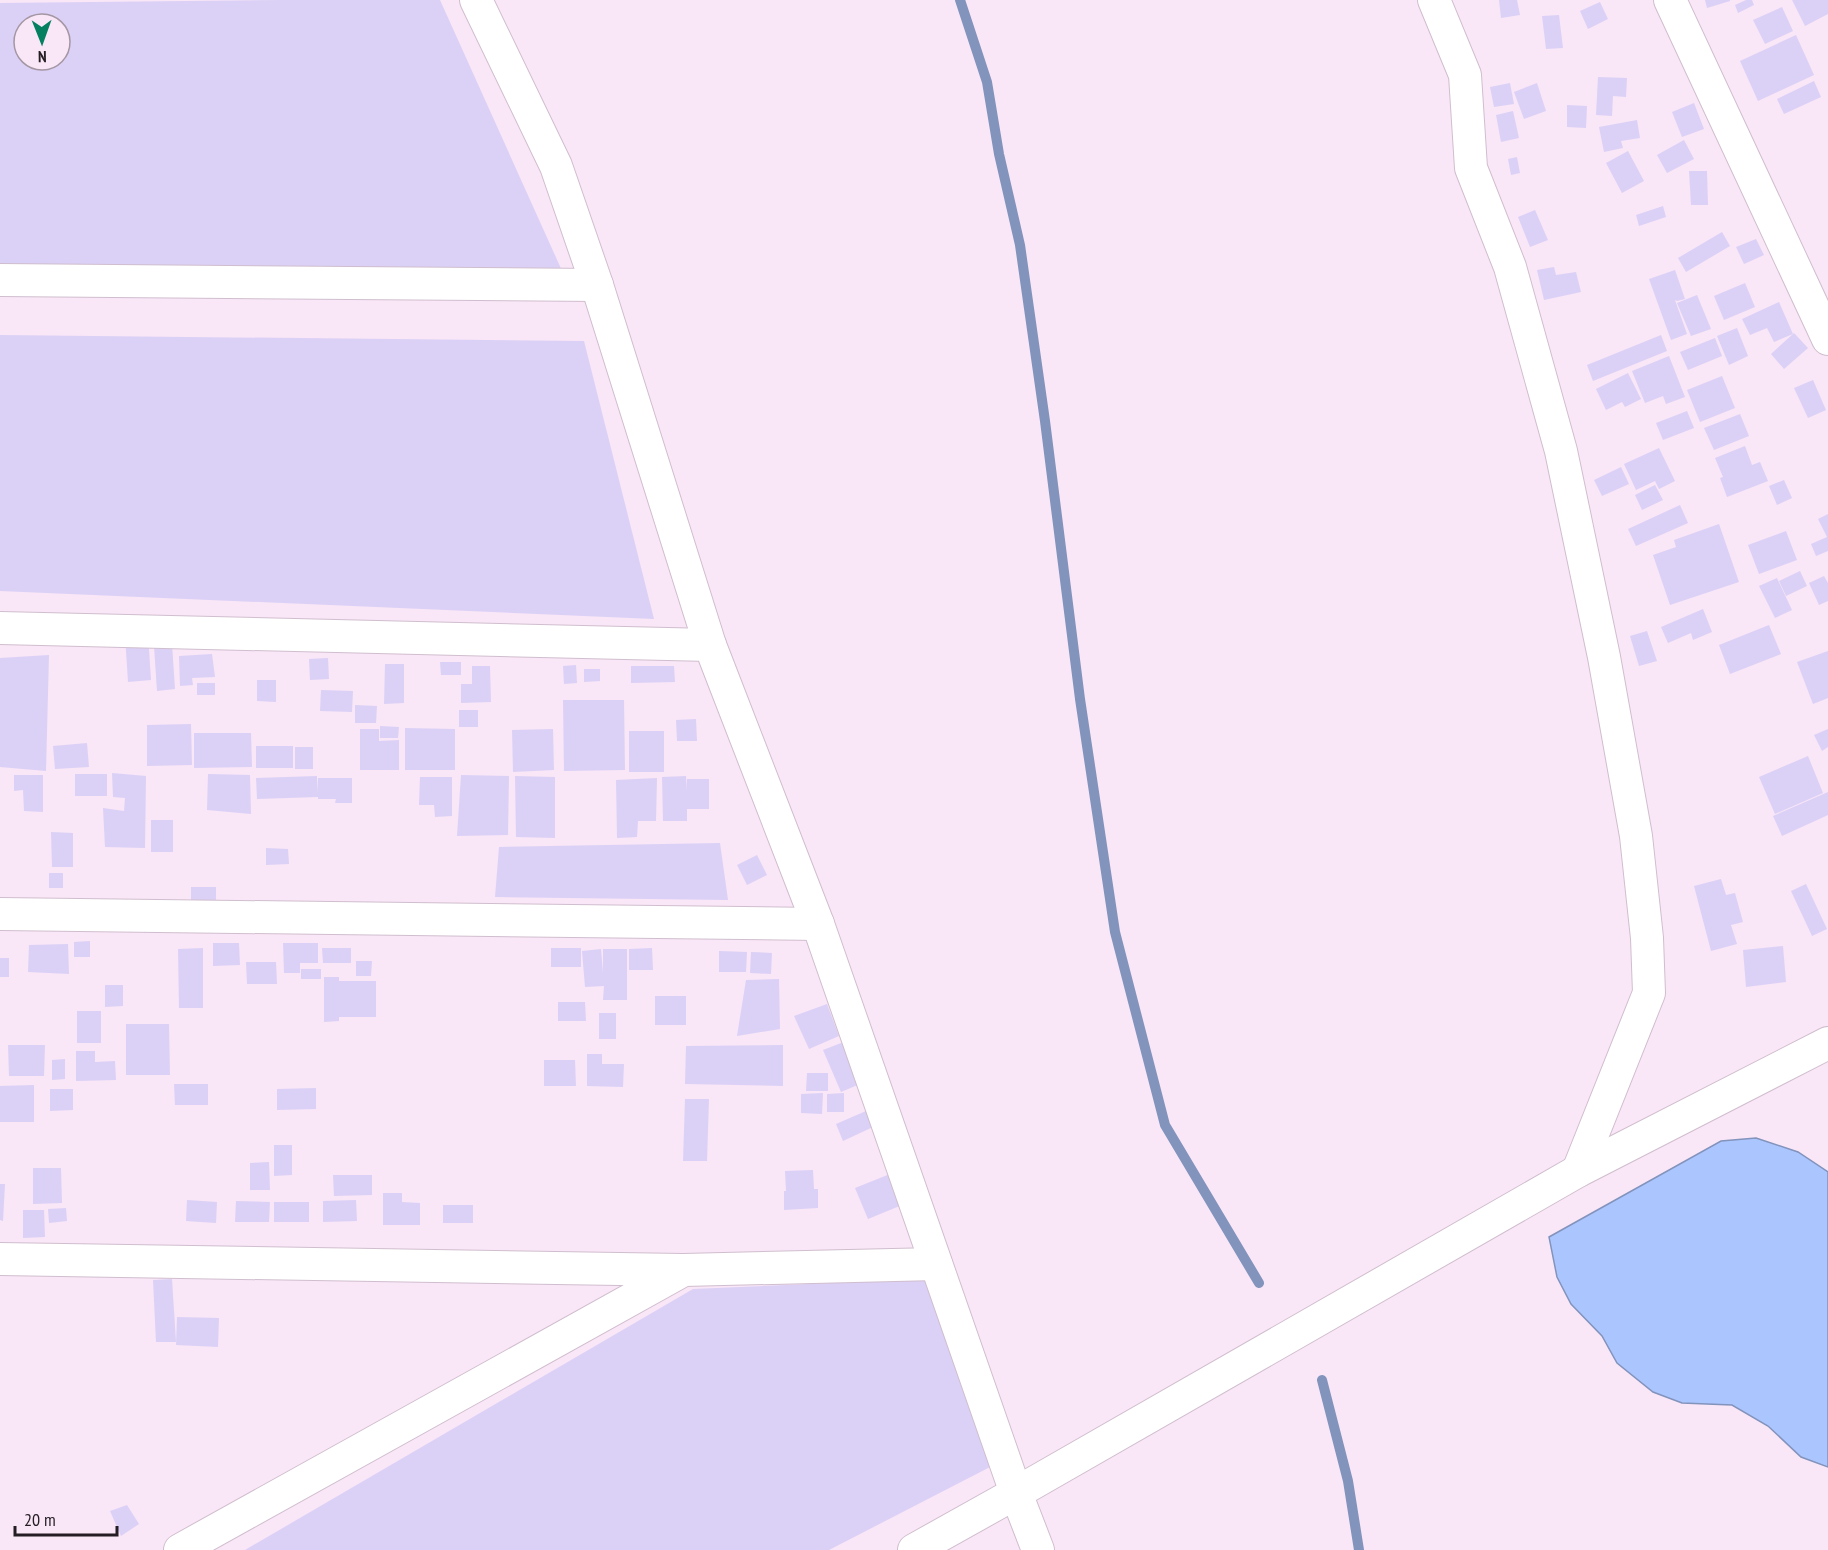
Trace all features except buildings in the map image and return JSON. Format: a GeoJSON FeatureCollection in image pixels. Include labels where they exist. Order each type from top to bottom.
{"type":"FeatureCollection","features":[{"type":"Feature","properties":{"kind":"street"},"geometry":{"type":"LineString","coordinates":[[476,0],[556,166],[597,285],[710,645],[818,924],[1016,1493],[1038,1550]]}},
{"type":"Feature","properties":{"kind":"street"},"geometry":{"type":"LineString","coordinates":[[1434,0],[1465,75],[1471,168],[1510,267],[1561,451],[1604,657],[1636,836],[1647,938],[1649,993],[1578,1171]]}},
{"type":"Feature","properties":{"kind":"street"},"geometry":{"type":"LineString","coordinates":[[1670,0],[1828,339]]}},
{"type":"Feature","properties":{"kind":"street"},"geometry":{"type":"LineString","coordinates":[[0,280],[597,285]]}},
{"type":"Feature","properties":{"kind":"street"},"geometry":{"type":"LineString","coordinates":[[0,628],[710,645]]}},
{"type":"Feature","properties":{"kind":"street"},"geometry":{"type":"LineString","coordinates":[[0,914],[818,924]]}},
{"type":"Feature","properties":{"kind":"street"},"geometry":{"type":"LineString","coordinates":[[914,1550],[1578,1171],[1828,1042]]}},
{"type":"Feature","properties":{"kind":"street"},"geometry":{"type":"LineString","coordinates":[[0,1259],[683,1270],[936,1264]]}},
{"type":"Feature","properties":{"kind":"street"},"geometry":{"type":"LineString","coordinates":[[180,1550],[683,1270]]}},
{"type":"Feature","properties":{"kind":"water"},"geometry":{"type":"Polygon","coordinates":[[[1756,1138],[1798,1152],[1828,1172],[1828,1467],[1801,1457],[1768,1426],[1732,1405],[1682,1403],[1653,1392],[1617,1363],[1602,1336],[1571,1304],[1557,1277],[1549,1237],[1721,1141],[1756,1138]]]}},
{"type":"Feature","properties":{"kind":"waterway"},"geometry":{"type":"LineString","coordinates":[[960,0],[987,82],[999,154],[1020,245],[1080,699],[1115,932],[1165,1125],[1259,1283]]}},
{"type":"Feature","properties":{"kind":"waterway"},"geometry":{"type":"LineString","coordinates":[[1322,1380],[1348,1481],[1359,1550]]}}]}
